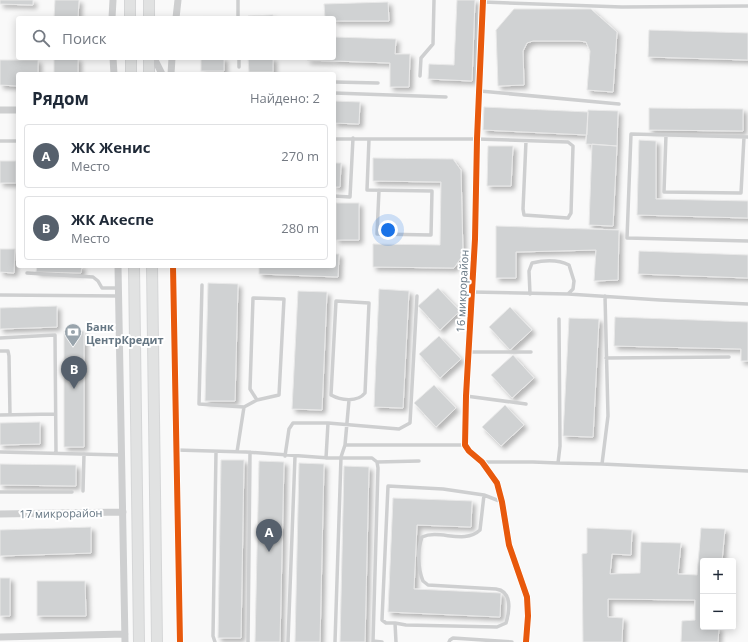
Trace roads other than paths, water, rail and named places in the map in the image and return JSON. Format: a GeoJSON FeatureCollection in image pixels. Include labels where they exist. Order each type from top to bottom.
{"type":"FeatureCollection","features":[{"type":"Feature","properties":{"kind":"main road"},"geometry":{"type":"LineString","coordinates":[[130,0],[130,16]]}},
{"type":"Feature","properties":{"kind":"main road"},"geometry":{"type":"LineString","coordinates":[[149,0],[149,16]]}},
{"type":"Feature","properties":{"kind":"main road"},"geometry":{"type":"LineString","coordinates":[[131,60],[131,72]]}},
{"type":"Feature","properties":{"kind":"main road"},"geometry":{"type":"LineString","coordinates":[[149,60],[150,72]]}},
{"type":"Feature","properties":{"kind":"main road"},"geometry":{"type":"LineString","coordinates":[[134,268],[139,642]]}},
{"type":"Feature","properties":{"kind":"main road"},"geometry":{"type":"LineString","coordinates":[[152,268],[158,642]]}},
{"type":"Feature","properties":{"kind":"main road"},"geometry":{"type":"LineString","coordinates":[[136,452],[155,451]]}},
{"type":"Feature","properties":{"kind":"street"},"geometry":{"type":"LineString","coordinates":[[112,16],[113,0]]}},
{"type":"Feature","properties":{"kind":"street"},"geometry":{"type":"LineString","coordinates":[[176,16],[178,0]]}},
{"type":"Feature","properties":{"kind":"street","name":"16 микрорайон"},"geometry":{"type":"LineString","coordinates":[[465,445],[483,1]]}},
{"type":"Feature","properties":{"kind":"street"},"geometry":{"type":"LineString","coordinates":[[113,60],[114,72]]}},
{"type":"Feature","properties":{"kind":"street"},"geometry":{"type":"LineString","coordinates":[[155,60],[161,72]]}},
{"type":"Feature","properties":{"kind":"street"},"geometry":{"type":"LineString","coordinates":[[171,72],[172,60]]}},
{"type":"Feature","properties":{"kind":"street"},"geometry":{"type":"LineString","coordinates":[[0,110],[16,110]]}},
{"type":"Feature","properties":{"kind":"street"},"geometry":{"type":"LineString","coordinates":[[0,637],[125,638],[118,268]]}},
{"type":"Feature","properties":{"kind":"street"},"geometry":{"type":"LineString","coordinates":[[173,268],[180,642]]}},
{"type":"Feature","properties":{"kind":"street"},"geometry":{"type":"LineString","coordinates":[[465,445],[469,451],[482,462],[497,483],[502,502],[508,545],[527,597],[528,616],[526,642]]}},
{"type":"Feature","properties":{"kind":"street","name":"17 микрорайон"},"geometry":{"type":"LineString","coordinates":[[0,514],[122,512]]}},
{"type":"Feature","properties":{"kind":"lane"},"geometry":{"type":"LineString","coordinates":[[238,0],[238,16]]}},
{"type":"Feature","properties":{"kind":"lane"},"geometry":{"type":"LineString","coordinates":[[420,76],[421,58],[433,44],[434,0]]}},
{"type":"Feature","properties":{"kind":"lane"},"geometry":{"type":"LineString","coordinates":[[483,1],[622,7],[748,6]]}},
{"type":"Feature","properties":{"kind":"lane"},"geometry":{"type":"LineString","coordinates":[[239,60],[239,68]]}},
{"type":"Feature","properties":{"kind":"lane"},"geometry":{"type":"LineString","coordinates":[[336,82],[378,83]]}},
{"type":"Feature","properties":{"kind":"lane"},"geometry":{"type":"LineString","coordinates":[[480,91],[619,104]]}},
{"type":"Feature","properties":{"kind":"lane"},"geometry":{"type":"LineString","coordinates":[[336,93],[446,97]]}},
{"type":"Feature","properties":{"kind":"lane"},"geometry":{"type":"LineString","coordinates":[[666,135],[664,192],[741,193],[746,137],[631,134],[627,238],[748,241]]}},
{"type":"Feature","properties":{"kind":"lane"},"geometry":{"type":"LineString","coordinates":[[336,196],[350,197],[353,138]]}},
{"type":"Feature","properties":{"kind":"lane"},"geometry":{"type":"LineString","coordinates":[[336,139],[477,139],[568,142],[572,146],[571,213],[568,218],[524,215],[526,141]]}},
{"type":"Feature","properties":{"kind":"lane"},"geometry":{"type":"LineString","coordinates":[[369,139],[367,190],[379,190],[432,191],[431,235],[377,234],[379,190]]}},
{"type":"Feature","properties":{"kind":"lane"},"geometry":{"type":"LineString","coordinates":[[0,141],[16,141]]}},
{"type":"Feature","properties":{"kind":"lane"},"geometry":{"type":"LineString","coordinates":[[530,294],[529,270],[532,263],[553,260],[562,261],[569,265],[574,281],[573,289],[568,294]]}},
{"type":"Feature","properties":{"kind":"lane"},"geometry":{"type":"LineString","coordinates":[[27,273],[93,277],[98,281],[102,288],[118,288]]}},
{"type":"Feature","properties":{"kind":"lane"},"geometry":{"type":"LineString","coordinates":[[202,285],[199,404],[244,407],[258,400],[279,395],[284,299],[253,298],[250,389],[258,400]]}},
{"type":"Feature","properties":{"kind":"lane"},"geometry":{"type":"LineString","coordinates":[[471,292],[568,294],[748,304]]}},
{"type":"Feature","properties":{"kind":"lane"},"geometry":{"type":"LineString","coordinates":[[0,295],[118,296]]}},
{"type":"Feature","properties":{"kind":"lane"},"geometry":{"type":"LineString","coordinates":[[285,456],[289,429],[293,424],[328,423],[399,429],[410,423],[417,296]]}},
{"type":"Feature","properties":{"kind":"lane"},"geometry":{"type":"LineString","coordinates":[[602,464],[608,416],[605,296]]}},
{"type":"Feature","properties":{"kind":"lane"},"geometry":{"type":"LineString","coordinates":[[336,301],[369,303],[364,393],[363,396],[348,400],[338,399],[331,394],[336,301]]}},
{"type":"Feature","properties":{"kind":"lane"},"geometry":{"type":"LineString","coordinates":[[558,319],[560,446],[558,463]]}},
{"type":"Feature","properties":{"kind":"lane"},"geometry":{"type":"LineString","coordinates":[[0,338],[55,335],[56,453]]}},
{"type":"Feature","properties":{"kind":"lane"},"geometry":{"type":"LineString","coordinates":[[0,351],[8,351],[9,356],[10,415]]}},
{"type":"Feature","properties":{"kind":"lane"},"geometry":{"type":"LineString","coordinates":[[468,352],[531,352]]}},
{"type":"Feature","properties":{"kind":"lane"},"geometry":{"type":"LineString","coordinates":[[606,358],[729,357]]}},
{"type":"Feature","properties":{"kind":"lane"},"geometry":{"type":"LineString","coordinates":[[466,396],[526,404]]}},
{"type":"Feature","properties":{"kind":"lane"},"geometry":{"type":"LineString","coordinates":[[335,642],[341,457],[345,445],[348,424],[348,400]]}},
{"type":"Feature","properties":{"kind":"lane"},"geometry":{"type":"LineString","coordinates":[[236,452],[244,407]]}},
{"type":"Feature","properties":{"kind":"lane"},"geometry":{"type":"LineString","coordinates":[[0,415],[55,414]]}},
{"type":"Feature","properties":{"kind":"lane"},"geometry":{"type":"LineString","coordinates":[[326,458],[328,423]]}},
{"type":"Feature","properties":{"kind":"lane"},"geometry":{"type":"LineString","coordinates":[[345,445],[465,445]]}},
{"type":"Feature","properties":{"kind":"lane"},"geometry":{"type":"LineString","coordinates":[[176,450],[250,452],[285,456],[326,458],[372,458],[377,462],[419,461]]}},
{"type":"Feature","properties":{"kind":"lane"},"geometry":{"type":"LineString","coordinates":[[0,452],[121,455]]}},
{"type":"Feature","properties":{"kind":"lane"},"geometry":{"type":"LineString","coordinates":[[215,642],[213,636],[216,452]]}},
{"type":"Feature","properties":{"kind":"lane"},"geometry":{"type":"LineString","coordinates":[[248,642],[250,452]]}},
{"type":"Feature","properties":{"kind":"lane"},"geometry":{"type":"LineString","coordinates":[[83,491],[84,454]]}},
{"type":"Feature","properties":{"kind":"lane"},"geometry":{"type":"LineString","coordinates":[[288,642],[295,456]]}},
{"type":"Feature","properties":{"kind":"lane"},"geometry":{"type":"LineString","coordinates":[[377,462],[378,508],[373,641],[382,642]]}},
{"type":"Feature","properties":{"kind":"lane"},"geometry":{"type":"LineString","coordinates":[[482,462],[602,464],[748,471]]}},
{"type":"Feature","properties":{"kind":"lane"},"geometry":{"type":"LineString","coordinates":[[484,495],[480,530],[476,534],[464,537],[428,535],[422,537],[420,542],[420,572],[423,581],[428,585],[496,589],[504,592],[508,598],[508,616],[506,623],[497,627],[386,623],[382,620],[388,486],[444,489],[484,495],[502,502]]}},
{"type":"Feature","properties":{"kind":"lane"},"geometry":{"type":"LineString","coordinates":[[0,492],[72,492]]}},
{"type":"Feature","properties":{"kind":"lane"},"geometry":{"type":"LineString","coordinates":[[395,623],[396,642]]}},
{"type":"Feature","properties":{"kind":"lane"},"geometry":{"type":"LineString","coordinates":[[449,642],[453,638],[467,641],[512,642]]}},
{"type":"Feature","properties":{"kind":"place","name":"Банк ЦентрКредит"},"geometry":{"type":"Point","coordinates":[73,347]}},
{"type":"Feature","properties":{"kind":"place","name":"ЖК Акеспе"},"geometry":{"type":"Point","coordinates":[74,389]}},
{"type":"Feature","properties":{"kind":"place","name":"ЖК Женис"},"geometry":{"type":"Point","coordinates":[269,552]}}]}
